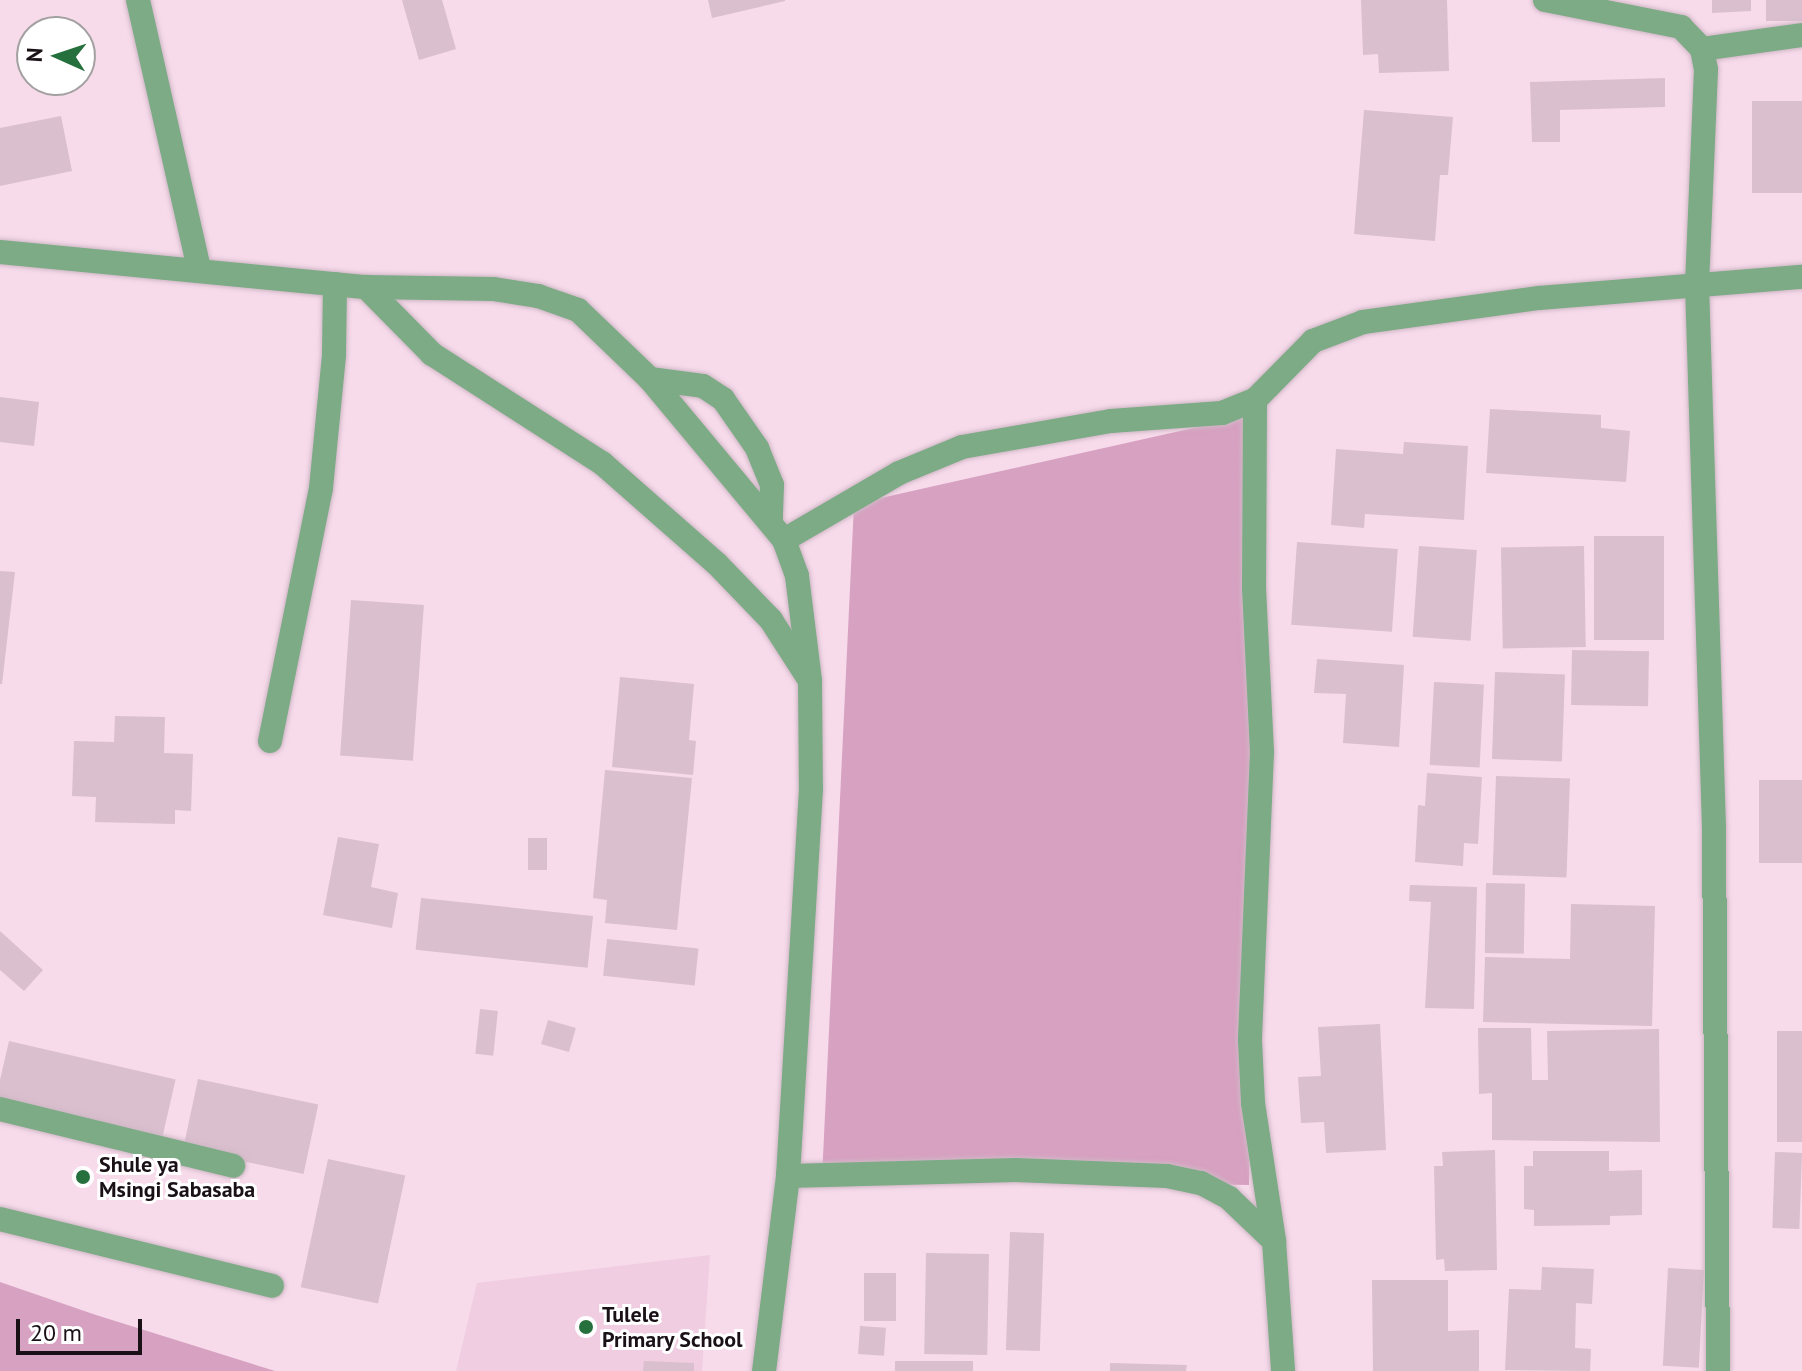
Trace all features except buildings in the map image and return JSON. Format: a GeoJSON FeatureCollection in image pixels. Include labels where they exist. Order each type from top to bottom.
{"type":"FeatureCollection","features":[{"type":"Feature","properties":{"kind":"street"},"geometry":{"type":"LineString","coordinates":[[138,0],[199,269]]}},
{"type":"Feature","properties":{"kind":"street"},"geometry":{"type":"LineString","coordinates":[[1545,0],[1681,27],[1702,49],[1706,96],[1697,284],[1714,828],[1723,1370]]}},
{"type":"Feature","properties":{"kind":"street"},"geometry":{"type":"LineString","coordinates":[[1702,49],[1802,35]]}},
{"type":"Feature","properties":{"kind":"street"},"geometry":{"type":"LineString","coordinates":[[0,252],[366,287],[493,289],[538,296],[578,310],[650,379],[778,532]]}},
{"type":"Feature","properties":{"kind":"street"},"geometry":{"type":"LineString","coordinates":[[778,532],[899,473],[962,447],[1111,421],[1222,413],[1255,400],[1313,341],[1363,322],[1539,298],[1802,277]]}},
{"type":"Feature","properties":{"kind":"street"},"geometry":{"type":"LineString","coordinates":[[270,741],[321,488],[334,355],[335,284]]}},
{"type":"Feature","properties":{"kind":"street"},"geometry":{"type":"LineString","coordinates":[[366,287],[432,354],[602,463],[717,564],[771,620],[810,681]]}},
{"type":"Feature","properties":{"kind":"street"},"geometry":{"type":"LineString","coordinates":[[650,379],[684,381],[723,399],[757,448],[772,485],[778,532],[797,576],[810,681],[811,789],[788,1176],[764,1371]]}},
{"type":"Feature","properties":{"kind":"street"},"geometry":{"type":"LineString","coordinates":[[1255,400],[1254,603],[1262,752],[1250,1041],[1253,1103],[1274,1241],[1283,1371]]}},
{"type":"Feature","properties":{"kind":"street"},"geometry":{"type":"LineString","coordinates":[[0,1109],[233,1166]]}},
{"type":"Feature","properties":{"kind":"street"},"geometry":{"type":"LineString","coordinates":[[788,1176],[1016,1170],[1167,1176],[1201,1183],[1229,1198],[1274,1241]]}},
{"type":"Feature","properties":{"kind":"street"},"geometry":{"type":"LineString","coordinates":[[0,1219],[272,1286]]}},
{"type":"Feature","properties":{"kind":"shaded area"},"geometry":{"type":"Polygon","coordinates":[[[1260,413],[1249,1185],[822,1178],[854,504],[1260,413]]]}},
{"type":"Feature","properties":{"kind":"shaded area","name":"Tulele Primary School"},"geometry":{"type":"Polygon","coordinates":[[[710,1255],[702,1371],[456,1371],[477,1283],[710,1255]]]}},
{"type":"Feature","properties":{"kind":"shaded area"},"geometry":{"type":"Polygon","coordinates":[[[0,1282],[96,1315],[275,1371],[0,1371],[0,1282]]]}},
{"type":"Feature","properties":{"kind":"place","name":"Shule ya Msingi Sabasaba"},"geometry":{"type":"Point","coordinates":[83,1177]}},
{"type":"Feature","properties":{"kind":"place","name":"Tulele Primary School"},"geometry":{"type":"Point","coordinates":[586,1327]}}]}
